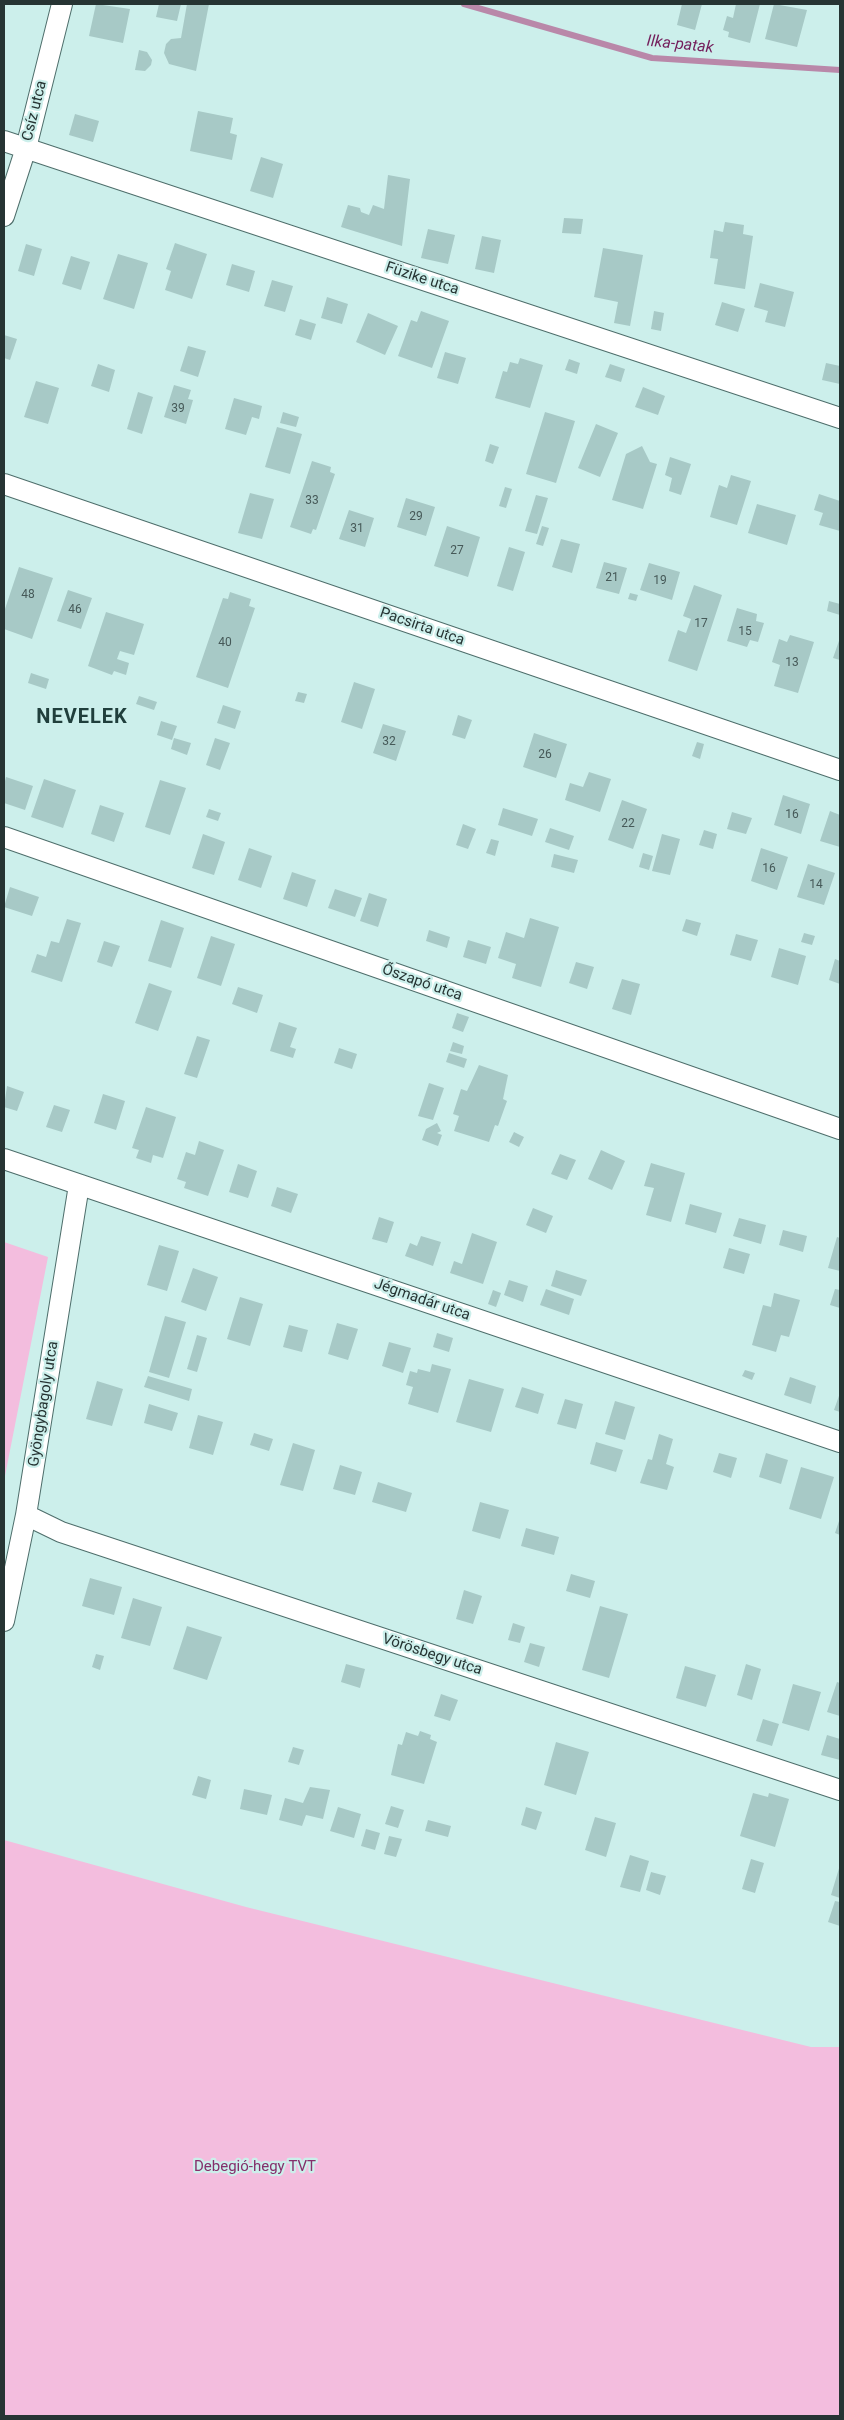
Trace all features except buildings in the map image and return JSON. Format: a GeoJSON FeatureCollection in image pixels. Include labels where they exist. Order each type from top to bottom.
{"type":"FeatureCollection","features":[{"type":"Feature","properties":{"kind":"street","name":"Csíz utca"},"geometry":{"type":"LineString","coordinates":[[4,216],[26,148],[62,4]]}},
{"type":"Feature","properties":{"kind":"street","name":"Füzike utca"},"geometry":{"type":"LineString","coordinates":[[4,141],[840,418]]}},
{"type":"Feature","properties":{"kind":"street","name":"Pacsirta utca"},"geometry":{"type":"LineString","coordinates":[[4,484],[840,770]]}},
{"type":"Feature","properties":{"kind":"street","name":"Őszapó utca"},"geometry":{"type":"LineString","coordinates":[[4,837],[840,1129]]}},
{"type":"Feature","properties":{"kind":"street","name":"Jégmadár utca"},"geometry":{"type":"LineString","coordinates":[[4,1159],[840,1442]]}},
{"type":"Feature","properties":{"kind":"street","name":"Gyöngybagoly utca"},"geometry":{"type":"LineString","coordinates":[[4,1621],[26,1515],[79,1185]]}},
{"type":"Feature","properties":{"kind":"street","name":"Vörösbegy utca"},"geometry":{"type":"LineString","coordinates":[[26,1515],[61,1532],[840,1790]]}},
{"type":"Feature","properties":{"kind":"green space"},"geometry":{"type":"Polygon","coordinates":[[[4,1242],[48,1257],[4,1481],[4,1242]]]}},
{"type":"Feature","properties":{"kind":"green space","name":"Debegió-hegy TVT"},"geometry":{"type":"Polygon","coordinates":[[[4,1840],[246,1907],[811,2047],[840,2047],[840,2416],[4,2416],[4,1840]]]}},
{"type":"Feature","properties":{"kind":"waterway","name":"Ilka-patak"},"geometry":{"type":"LineString","coordinates":[[464,4],[652,58],[840,70]]}},
{"type":"Feature","properties":{"kind":"district","name":"NEVELEK"},"geometry":{"type":"Point","coordinates":[82,718]}}]}
